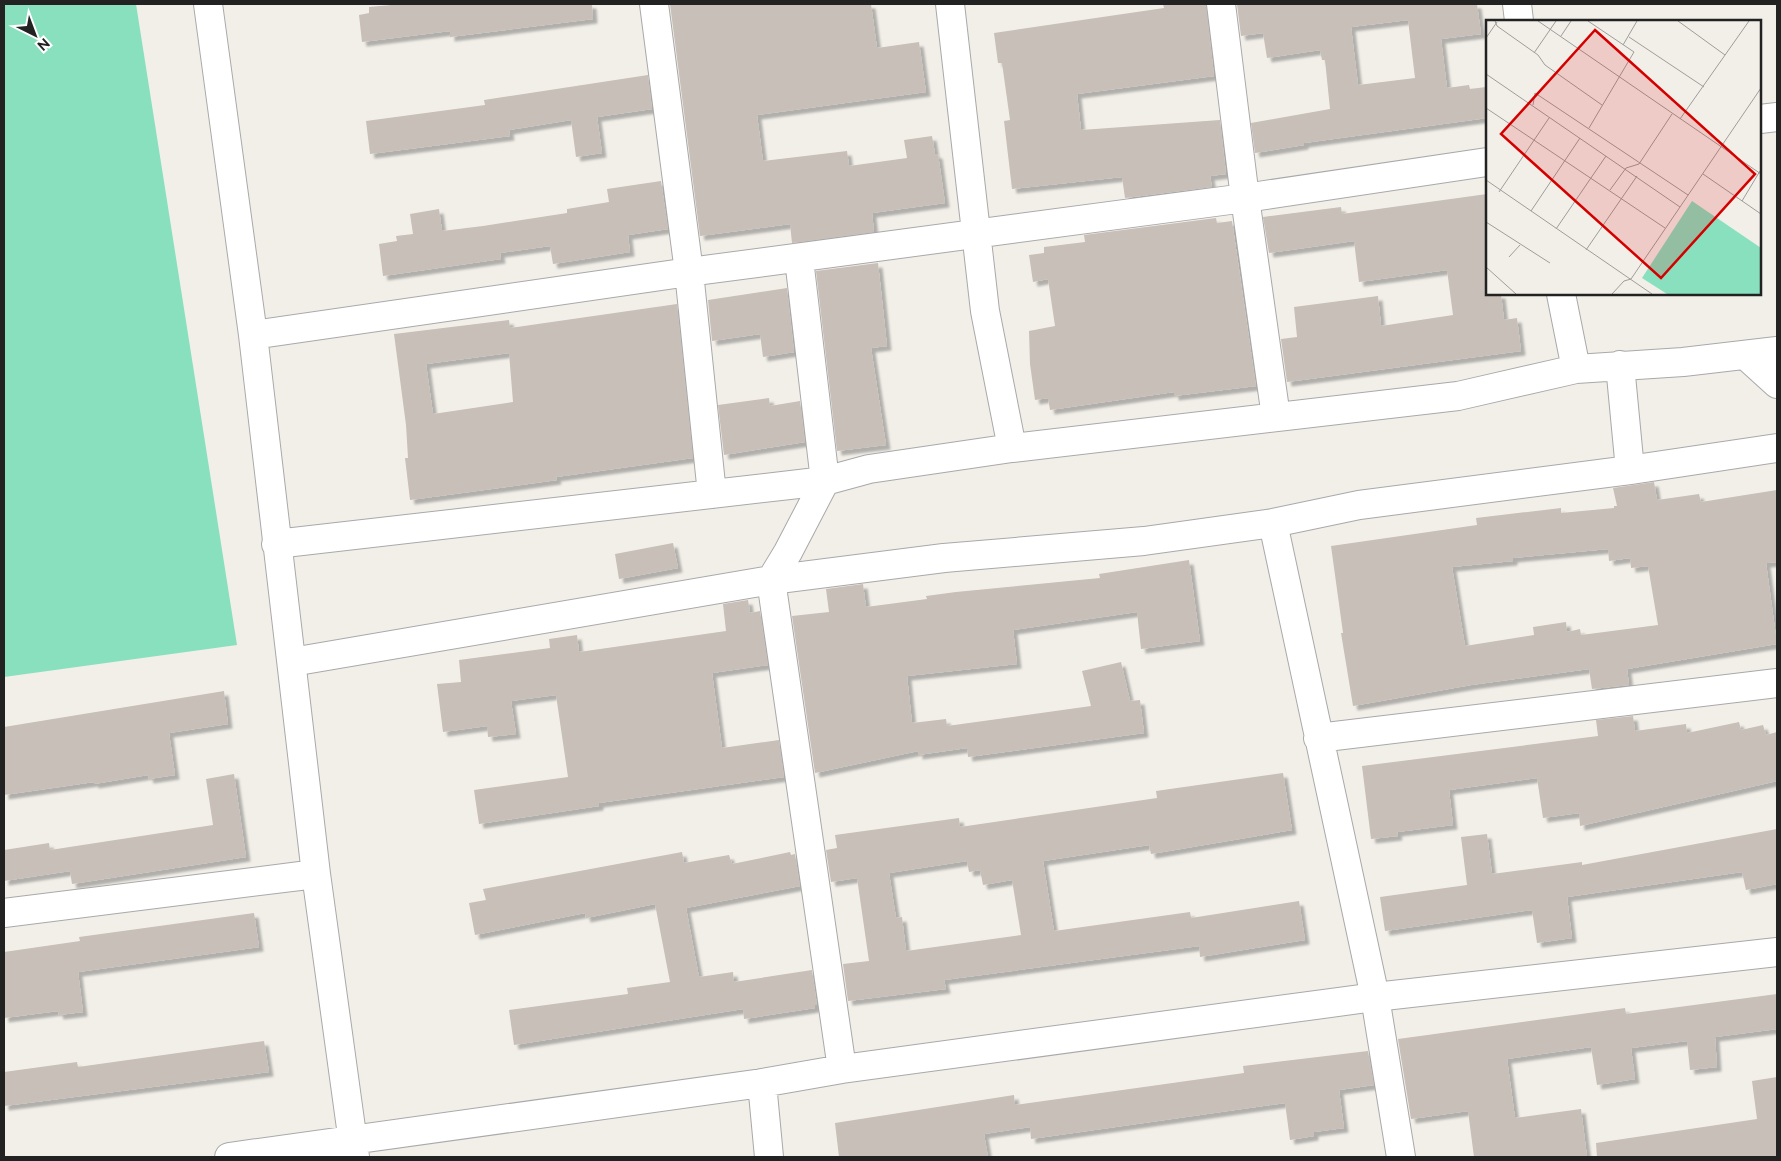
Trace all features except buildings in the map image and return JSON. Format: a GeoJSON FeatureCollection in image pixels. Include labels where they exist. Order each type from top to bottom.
{"type":"FeatureCollection","features":[{"type":"Feature","properties":{"kind":"street"},"geometry":{"type":"LineString","coordinates":[[208,4],[253,335],[316,874],[354,1148]]}},
{"type":"Feature","properties":{"kind":"street"},"geometry":{"type":"LineString","coordinates":[[654,4],[689,272],[712,494]]}},
{"type":"Feature","properties":{"kind":"street"},"geometry":{"type":"LineString","coordinates":[[950,4],[984,311],[1012,448]]}},
{"type":"Feature","properties":{"kind":"street"},"geometry":{"type":"LineString","coordinates":[[1221,4],[1245,198],[1276,417]]}},
{"type":"Feature","properties":{"kind":"street"},"geometry":{"type":"LineString","coordinates":[[1517,4],[1519,20]]}},
{"type":"Feature","properties":{"kind":"street"},"geometry":{"type":"LineString","coordinates":[[1761,119],[1777,116]]}},
{"type":"Feature","properties":{"kind":"street"},"geometry":{"type":"LineString","coordinates":[[253,335],[1116,213],[1245,198],[1486,162]]}},
{"type":"Feature","properties":{"kind":"street"},"geometry":{"type":"LineString","coordinates":[[799,259],[825,481],[788,552],[771,580],[842,1069]]}},
{"type":"Feature","properties":{"kind":"street"},"geometry":{"type":"LineString","coordinates":[[1561,295],[1576,369]]}},
{"type":"Feature","properties":{"kind":"street"},"geometry":{"type":"LineString","coordinates":[[276,544],[825,481],[870,469],[1012,448],[1458,396],[1576,369],[1777,351]]}},
{"type":"Feature","properties":{"kind":"street"},"geometry":{"type":"LineString","coordinates":[[1745,355],[1777,384]]}},
{"type":"Feature","properties":{"kind":"street"},"geometry":{"type":"LineString","coordinates":[[1620,365],[1630,470]]}},
{"type":"Feature","properties":{"kind":"street"},"geometry":{"type":"LineString","coordinates":[[292,662],[771,580],[944,558],[1144,541],[1273,523],[1359,505],[1630,470],[1777,448]]}},
{"type":"Feature","properties":{"kind":"street"},"geometry":{"type":"LineString","coordinates":[[1273,523],[1375,997],[1401,1157]]}},
{"type":"Feature","properties":{"kind":"street"},"geometry":{"type":"LineString","coordinates":[[1318,738],[1777,683]]}},
{"type":"Feature","properties":{"kind":"street"},"geometry":{"type":"LineString","coordinates":[[4,913],[316,874]]}},
{"type":"Feature","properties":{"kind":"street"},"geometry":{"type":"LineString","coordinates":[[229,1157],[354,1148],[842,1069],[1375,997],[1777,952]]}},
{"type":"Feature","properties":{"kind":"street"},"geometry":{"type":"LineString","coordinates":[[762,1083],[769,1157]]}},
{"type":"Feature","properties":{"kind":"green space"},"geometry":{"type":"Polygon","coordinates":[[[4,4],[136,4],[237,645],[4,677],[4,4]]]}}]}
